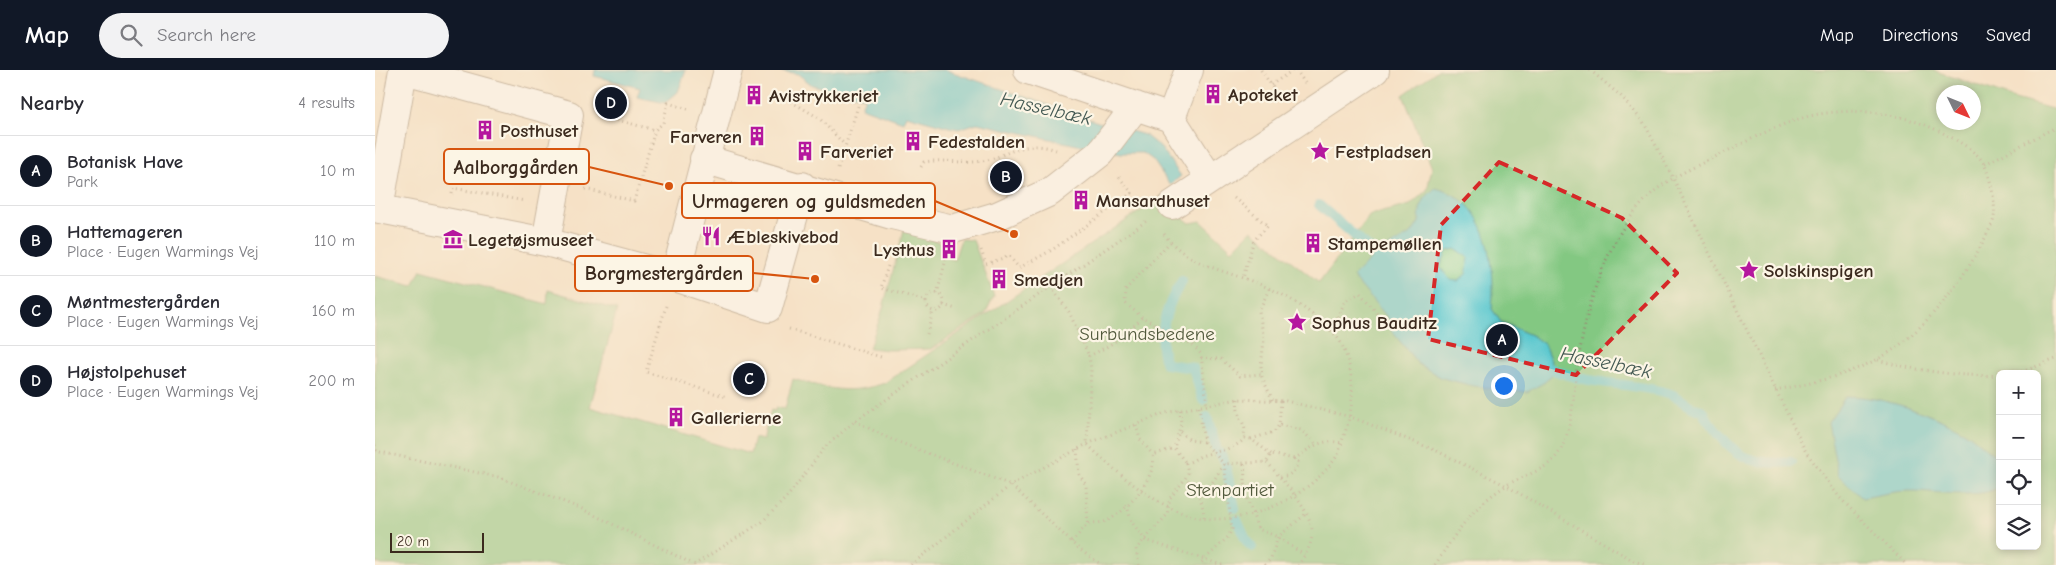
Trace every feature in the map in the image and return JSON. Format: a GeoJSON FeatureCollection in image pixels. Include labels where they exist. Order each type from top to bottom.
{"type":"FeatureCollection","features":[{"type":"Feature","properties":{"kind":"street"},"geometry":{"type":"LineString","coordinates":[[546,242],[569,115],[404,70],[377,209],[546,242],[675,277],[768,308],[802,186]]}},
{"type":"Feature","properties":{"kind":"street"},"geometry":{"type":"LineString","coordinates":[[675,277],[728,70]]}},
{"type":"Feature","properties":{"kind":"street"},"geometry":{"type":"LineString","coordinates":[[1028,70],[1129,116],[1171,118]]}},
{"type":"Feature","properties":{"kind":"street"},"geometry":{"type":"LineString","coordinates":[[1171,118],[1189,70]]}},
{"type":"Feature","properties":{"kind":"street"},"geometry":{"type":"LineString","coordinates":[[1162,211],[1375,70]]}},
{"type":"Feature","properties":{"kind":"street"},"geometry":{"type":"LineString","coordinates":[[704,159],[802,186],[892,215],[953,229],[997,216],[1050,192],[1089,161],[1129,116]]}},
{"type":"Feature","properties":{"kind":"street"},"geometry":{"type":"LineString","coordinates":[[1171,118],[1210,179]]}},
{"type":"Feature","properties":{"kind":"path"},"geometry":{"type":"LineString","coordinates":[[1271,84],[1293,70]]}},
{"type":"Feature","properties":{"kind":"path"},"geometry":{"type":"LineString","coordinates":[[1590,70],[1622,97],[1643,123],[1673,178],[1775,390],[1807,452],[1840,498],[1906,565]]}},
{"type":"Feature","properties":{"kind":"path"},"geometry":{"type":"LineString","coordinates":[[787,99],[819,118],[845,146]]}},
{"type":"Feature","properties":{"kind":"path"},"geometry":{"type":"LineString","coordinates":[[829,196],[860,100]]}},
{"type":"Feature","properties":{"kind":"path"},"geometry":{"type":"LineString","coordinates":[[557,183],[634,201],[655,130],[663,123],[668,103],[695,111]]}},
{"type":"Feature","properties":{"kind":"path"},"geometry":{"type":"LineString","coordinates":[[569,115],[578,110],[655,130]]}},
{"type":"Feature","properties":{"kind":"path"},"geometry":{"type":"LineString","coordinates":[[1435,565],[1468,515],[1505,485],[1543,468],[1558,454],[1565,436],[1573,397],[1577,362],[1593,294],[1610,248],[1628,219],[1649,196],[1673,178],[1766,132],[1818,114],[1863,111],[1898,116],[1930,126],[1963,144],[1985,164],[1992,192],[1994,219],[1977,254],[1939,305],[1911,336],[1877,360],[1817,382],[1775,390]]}},
{"type":"Feature","properties":{"kind":"path"},"geometry":{"type":"LineString","coordinates":[[1985,164],[2056,127]]}},
{"type":"Feature","properties":{"kind":"path"},"geometry":{"type":"LineString","coordinates":[[921,167],[924,162],[939,159],[948,162],[976,162],[1024,147],[1041,145],[1089,161],[1132,193],[1051,250],[1019,268],[1009,256],[986,264],[971,224]]}},
{"type":"Feature","properties":{"kind":"path"},"geometry":{"type":"LineString","coordinates":[[1210,179],[1268,226],[1254,240],[1243,278]]}},
{"type":"Feature","properties":{"kind":"path"},"geometry":{"type":"LineString","coordinates":[[375,445],[376,452],[497,477],[580,508],[695,565],[762,522],[788,496],[825,447],[855,421],[1162,211],[1170,242],[1184,255],[1269,289],[1310,312],[1332,331],[1340,343],[1351,372],[1353,396],[1351,417],[1337,455],[1308,486],[1282,503],[1252,514],[1213,519],[1181,513],[1169,506],[1105,462],[1087,444],[1091,370],[1089,356],[1069,312],[1051,287]]}},
{"type":"Feature","properties":{"kind":"path"},"geometry":{"type":"LineString","coordinates":[[1170,242],[1126,289],[1125,303],[1142,317],[1192,344],[1201,358],[1207,405]]}},
{"type":"Feature","properties":{"kind":"path"},"geometry":{"type":"LineString","coordinates":[[937,294],[946,259]]}},
{"type":"Feature","properties":{"kind":"path"},"geometry":{"type":"LineString","coordinates":[[888,266],[881,288],[926,301]]}},
{"type":"Feature","properties":{"kind":"path"},"geometry":{"type":"LineString","coordinates":[[675,277],[646,372],[727,397]]}},
{"type":"Feature","properties":{"kind":"path"},"geometry":{"type":"LineString","coordinates":[[1269,289],[1259,312],[1265,340],[1261,374],[1273,401]]}},
{"type":"Feature","properties":{"kind":"path"},"geometry":{"type":"LineString","coordinates":[[1332,331],[1345,301],[1360,293],[1385,322]]}},
{"type":"Feature","properties":{"kind":"path"},"geometry":{"type":"LineString","coordinates":[[937,294],[943,298],[943,305],[940,310],[933,311],[928,308],[926,301],[929,296],[937,294]]}},
{"type":"Feature","properties":{"kind":"path"},"geometry":{"type":"LineString","coordinates":[[943,305],[956,309]]}},
{"type":"Feature","properties":{"kind":"path"},"geometry":{"type":"LineString","coordinates":[[927,334],[933,311]]}},
{"type":"Feature","properties":{"kind":"path"},"geometry":{"type":"LineString","coordinates":[[1089,356],[1110,346],[1130,332],[1142,317]]}},
{"type":"Feature","properties":{"kind":"path"},"geometry":{"type":"LineString","coordinates":[[817,338],[884,358]]}},
{"type":"Feature","properties":{"kind":"path"},"geometry":{"type":"LineString","coordinates":[[1201,358],[1221,359],[1240,376],[1261,374]]}},
{"type":"Feature","properties":{"kind":"path"},"geometry":{"type":"LineString","coordinates":[[1877,360],[1901,367],[1975,375],[2018,372],[2056,359]]}},
{"type":"Feature","properties":{"kind":"path"},"geometry":{"type":"LineString","coordinates":[[1238,399],[1236,410],[1244,425],[1245,438]]}},
{"type":"Feature","properties":{"kind":"path"},"geometry":{"type":"LineString","coordinates":[[911,565],[1011,485],[1077,449],[1165,413],[1238,399],[1281,401],[1351,417],[1435,450],[1505,485],[1634,561],[1646,565]]}},
{"type":"Feature","properties":{"kind":"path"},"geometry":{"type":"LineString","coordinates":[[1245,438],[1251,439],[1274,432],[1279,425],[1281,401]]}},
{"type":"Feature","properties":{"kind":"path"},"geometry":{"type":"LineString","coordinates":[[1199,407],[1204,442],[1224,464],[1232,518],[1232,530],[1228,537],[1199,565]]}},
{"type":"Feature","properties":{"kind":"path"},"geometry":{"type":"LineString","coordinates":[[1174,448],[1180,432],[1180,410]]}},
{"type":"Feature","properties":{"kind":"path"},"geometry":{"type":"LineString","coordinates":[[855,421],[887,438],[1011,485],[1072,542],[1102,565]]}},
{"type":"Feature","properties":{"kind":"path"},"geometry":{"type":"LineString","coordinates":[[1072,542],[1088,524],[1107,521],[1127,505],[1142,489],[1153,470],[1153,455],[1140,439],[1136,425]]}},
{"type":"Feature","properties":{"kind":"path"},"geometry":{"type":"LineString","coordinates":[[1279,425],[1301,430],[1315,444]]}},
{"type":"Feature","properties":{"kind":"path"},"geometry":{"type":"LineString","coordinates":[[1180,432],[1190,440],[1204,442]]}},
{"type":"Feature","properties":{"kind":"path"},"geometry":{"type":"LineString","coordinates":[[1186,463],[1212,452],[1227,450],[1245,438]]}},
{"type":"Feature","properties":{"kind":"path"},"geometry":{"type":"LineString","coordinates":[[1251,439],[1271,454],[1298,462],[1296,470],[1287,476],[1279,477]]}},
{"type":"Feature","properties":{"kind":"path"},"geometry":{"type":"LineString","coordinates":[[1294,460],[1315,444],[1326,441],[1342,443]]}},
{"type":"Feature","properties":{"kind":"path"},"geometry":{"type":"LineString","coordinates":[[1153,455],[1174,448]]}},
{"type":"Feature","properties":{"kind":"path"},"geometry":{"type":"LineString","coordinates":[[1139,565],[1136,549],[1167,515],[1170,498],[1175,489],[1185,479],[1188,472],[1186,463],[1174,448]]}},
{"type":"Feature","properties":{"kind":"path"},"geometry":{"type":"LineString","coordinates":[[1077,449],[1079,474],[1087,485],[1088,524]]}},
{"type":"Feature","properties":{"kind":"path"},"geometry":{"type":"LineString","coordinates":[[1267,462],[1271,454]]}},
{"type":"Feature","properties":{"kind":"path"},"geometry":{"type":"LineString","coordinates":[[1224,464],[1267,462]]}},
{"type":"Feature","properties":{"kind":"path"},"geometry":{"type":"LineString","coordinates":[[1267,462],[1307,513],[1313,532],[1310,545],[1298,565]]}},
{"type":"Feature","properties":{"kind":"path"},"geometry":{"type":"LineString","coordinates":[[1185,479],[1201,488],[1211,485],[1224,464]]}},
{"type":"Feature","properties":{"kind":"path"},"geometry":{"type":"LineString","coordinates":[[1244,464],[1246,496],[1258,529],[1278,537],[1304,555]]}},
{"type":"Feature","properties":{"kind":"path"},"geometry":{"type":"LineString","coordinates":[[1195,486],[1204,518]]}},
{"type":"Feature","properties":{"kind":"path"},"geometry":{"type":"LineString","coordinates":[[1127,505],[1131,521],[1145,540],[1222,565]]}},
{"type":"Feature","properties":{"kind":"path"},"geometry":{"type":"LineString","coordinates":[[1265,565],[1271,558],[1278,537],[1307,513]]}},
{"type":"Feature","properties":{"kind":"highlighted area"},"geometry":{"type":"Polygon","coordinates":[[[1499,162],[1622,218],[1677,273],[1576,375],[1428,339],[1441,225],[1499,162]]]}},
{"type":"Feature","properties":{"kind":"green space"},"geometry":{"type":"Polygon","coordinates":[[[1438,70],[1933,70],[1975,85],[1936,85],[1936,130],[1981,130],[1981,87],[2011,98],[2056,110],[2056,565],[382,565],[375,562],[375,276],[413,286],[421,270],[547,304],[548,290],[617,310],[590,407],[750,454],[754,438],[763,440],[771,410],[775,411],[776,407],[785,409],[793,379],[817,386],[849,390],[885,383],[1164,195],[1177,213],[1190,223],[1201,221],[1232,250],[1252,230],[1319,283],[1370,215],[1410,205],[1427,190],[1432,168],[1403,95],[1438,70]]]}},
{"type":"Feature","properties":{"kind":"green space"},"geometry":{"type":"Polygon","coordinates":[[[904,230],[942,243],[940,255],[954,260],[961,239],[973,240],[994,296],[985,314],[931,349],[888,350],[869,348],[881,315],[904,230]]]}},
{"type":"Feature","properties":{"kind":"water"},"geometry":{"type":"Polygon","coordinates":[[[595,70],[686,70],[678,92],[665,103],[637,97],[640,88],[594,76],[595,70]]]}},
{"type":"Feature","properties":{"kind":"water"},"geometry":{"type":"Polygon","coordinates":[[[776,70],[946,70],[1098,122],[1145,135],[1161,148],[1181,176],[1170,185],[1153,160],[1143,153],[1121,153],[977,123],[959,129],[906,115],[903,122],[861,107],[865,97],[812,85],[798,74],[776,70]]]}},
{"type":"Feature","properties":{"kind":"water"},"geometry":{"type":"Polygon","coordinates":[[[1435,188],[1453,195],[1467,205],[1478,219],[1490,254],[1493,291],[1492,309],[1501,322],[1533,336],[1544,344],[1555,371],[1545,382],[1527,392],[1473,386],[1442,378],[1418,364],[1391,330],[1393,324],[1353,277],[1375,255],[1412,233],[1419,222],[1420,209],[1425,198],[1435,188]],[[1455,249],[1447,251],[1440,267],[1450,280],[1458,281],[1466,274],[1469,258],[1455,249]]]}},
{"type":"Feature","properties":{"kind":"water"},"geometry":{"type":"Polygon","coordinates":[[[1846,396],[1875,399],[1923,413],[1965,432],[1996,455],[1996,488],[1982,493],[1970,494],[1902,491],[1862,498],[1838,475],[1828,422],[1846,396]]]}},
{"type":"Feature","properties":{"kind":"waterway","name":"Hasselbæk"},"geometry":{"type":"LineString","coordinates":[[1319,205],[1386,263]]}},
{"type":"Feature","properties":{"kind":"waterway"},"geometry":{"type":"LineString","coordinates":[[1182,281],[1167,310],[1164,321],[1162,332],[1163,354],[1166,364],[1193,368],[1203,400]]}},
{"type":"Feature","properties":{"kind":"waterway","name":"Hasselbæk"},"geometry":{"type":"LineString","coordinates":[[1545,366],[1574,377],[1653,389],[1673,395],[1702,410],[1727,444],[1744,456],[1764,462],[1791,462]]}},
{"type":"Feature","properties":{"kind":"waterway"},"geometry":{"type":"LineString","coordinates":[[1207,417],[1216,447]]}},
{"type":"Feature","properties":{"kind":"waterway"},"geometry":{"type":"LineString","coordinates":[[1220,453],[1224,460]]}},
{"type":"Feature","properties":{"kind":"waterway"},"geometry":{"type":"LineString","coordinates":[[1226,467],[1235,508]]}},
{"type":"Feature","properties":{"kind":"waterway"},"geometry":{"type":"LineString","coordinates":[[1237,520],[1247,542],[1252,547]]}},
{"type":"Feature","properties":{"kind":"place","name":"Apoteket"},"geometry":{"type":"Point","coordinates":[1213,94]}},
{"type":"Feature","properties":{"kind":"place","name":"Avistrykkeriet"},"geometry":{"type":"Point","coordinates":[754,95]}},
{"type":"Feature","properties":{"kind":"place","name":"Højstolpehuset"},"geometry":{"type":"Point","coordinates":[611,103]}},
{"type":"Feature","properties":{"kind":"place","name":"Posthuset"},"geometry":{"type":"Point","coordinates":[485,130]}},
{"type":"Feature","properties":{"kind":"place","name":"Farveren"},"geometry":{"type":"Point","coordinates":[757,136]}},
{"type":"Feature","properties":{"kind":"place","name":"Fedestalden"},"geometry":{"type":"Point","coordinates":[913,141]}},
{"type":"Feature","properties":{"kind":"place","name":"Farveriet"},"geometry":{"type":"Point","coordinates":[805,151]}},
{"type":"Feature","properties":{"kind":"place","name":"Festpladsen"},"geometry":{"type":"Point","coordinates":[1320,151]}},
{"type":"Feature","properties":{"kind":"place","name":"Hattemageren"},"geometry":{"type":"Point","coordinates":[1006,177]}},
{"type":"Feature","properties":{"kind":"place","name":"Aalborggården"},"geometry":{"type":"Point","coordinates":[669,186]}},
{"type":"Feature","properties":{"kind":"place","name":"Mansardhuset"},"geometry":{"type":"Point","coordinates":[1081,200]}},
{"type":"Feature","properties":{"kind":"place","name":"Urmageren og guldsmeden"},"geometry":{"type":"Point","coordinates":[1014,234]}},
{"type":"Feature","properties":{"kind":"place","name":"Æbleskivebod"},"geometry":{"type":"Point","coordinates":[711,236]}},
{"type":"Feature","properties":{"kind":"place","name":"Legetøjsmuseet"},"geometry":{"type":"Point","coordinates":[453,239]}},
{"type":"Feature","properties":{"kind":"place","name":"Stampemøllen"},"geometry":{"type":"Point","coordinates":[1313,243]}},
{"type":"Feature","properties":{"kind":"place","name":"Lysthus"},"geometry":{"type":"Point","coordinates":[949,249]}},
{"type":"Feature","properties":{"kind":"place","name":"Solskinspigen"},"geometry":{"type":"Point","coordinates":[1749,270]}},
{"type":"Feature","properties":{"kind":"place","name":"Borgmestergården"},"geometry":{"type":"Point","coordinates":[815,279]}},
{"type":"Feature","properties":{"kind":"place","name":"Smedjen"},"geometry":{"type":"Point","coordinates":[999,279]}},
{"type":"Feature","properties":{"kind":"place","name":"Sophus Bauditz"},"geometry":{"type":"Point","coordinates":[1297,322]}},
{"type":"Feature","properties":{"kind":"place","name":"Botanisk Have"},"geometry":{"type":"Point","coordinates":[1502,340]}},
{"type":"Feature","properties":{"kind":"place","name":"Møntmestergården"},"geometry":{"type":"Point","coordinates":[749,379]}},
{"type":"Feature","properties":{"kind":"place","name":"Gallerierne"},"geometry":{"type":"Point","coordinates":[676,417]}},
{"type":"Feature","properties":{"kind":"park label","name":"Surbundsbedene"},"geometry":{"type":"Point","coordinates":[1147,333]}},
{"type":"Feature","properties":{"kind":"park label","name":"Stenpartiet"},"geometry":{"type":"Point","coordinates":[1230,489]}}]}
